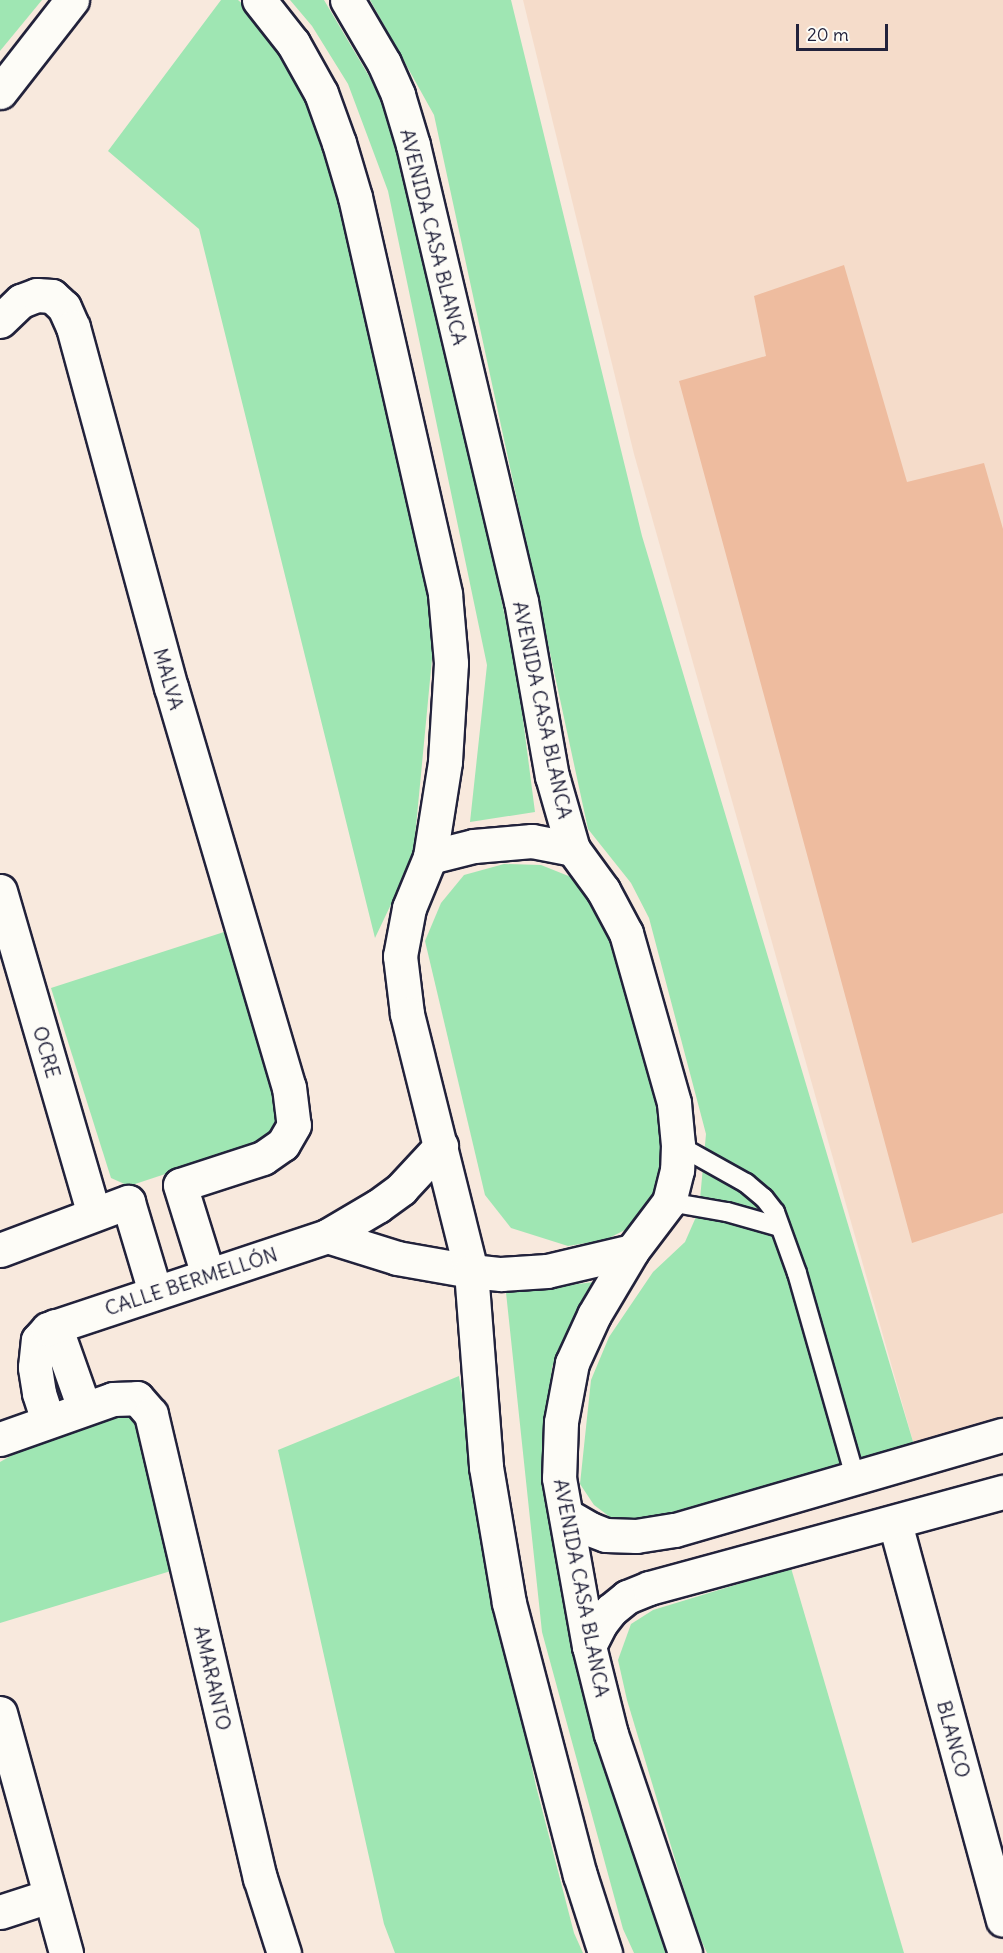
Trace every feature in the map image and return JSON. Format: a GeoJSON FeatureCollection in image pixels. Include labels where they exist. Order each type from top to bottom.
{"type":"FeatureCollection","features":[{"type":"Feature","properties":{"kind":"street"},"geometry":{"type":"LineString","coordinates":[[0,92],[72,0]]}},
{"type":"Feature","properties":{"kind":"street"},"geometry":{"type":"LineString","coordinates":[[259,0],[299,53],[321,93],[339,143],[358,209],[445,594],[450,663],[445,762],[430,857],[409,908],[400,956],[407,1014],[471,1271],[486,1467],[507,1593],[580,1875],[605,1953]]}},
{"type":"Feature","properties":{"kind":"street","name":"AVENIDA CASA BLANCA"},"geometry":{"type":"LineString","coordinates":[[346,0],[384,63],[398,95],[413,145],[521,601],[552,776],[573,849],[603,890],[626,933],[674,1103],[678,1145],[677,1170],[669,1202],[632,1251],[594,1315],[572,1363],[561,1422],[559,1478],[589,1646],[610,1734],[685,1953]]}},
{"type":"Feature","properties":{"kind":"street","name":"MALVA"},"geometry":{"type":"LineString","coordinates":[[0,321],[21,302],[37,295],[52,296],[64,307],[73,327],[171,687],[288,1087],[294,1125],[282,1144],[273,1153],[180,1185],[208,1275]]}},
{"type":"Feature","properties":{"kind":"street"},"geometry":{"type":"LineString","coordinates":[[430,857],[474,846],[532,841],[573,849]]}},
{"type":"Feature","properties":{"kind":"street","name":"OCRE"},"geometry":{"type":"LineString","coordinates":[[0,891],[94,1214]]}},
{"type":"Feature","properties":{"kind":"street","name":"CALLE BERMELLÓN"},"geometry":{"type":"LineString","coordinates":[[55,1326],[327,1236],[378,1206],[401,1188],[441,1146]]}},
{"type":"Feature","properties":{"kind":"street"},"geometry":{"type":"LineString","coordinates":[[0,1250],[128,1202],[155,1292]]}},
{"type":"Feature","properties":{"kind":"street"},"geometry":{"type":"LineString","coordinates":[[327,1236],[397,1258],[501,1274],[547,1270],[632,1251]]}},
{"type":"Feature","properties":{"kind":"street"},"geometry":{"type":"LineString","coordinates":[[0,1439],[48,1421],[84,1407],[55,1326],[42,1334],[35,1353],[36,1380],[48,1421]]}},
{"type":"Feature","properties":{"kind":"street","name":"AMARANTO"},"geometry":{"type":"LineString","coordinates":[[84,1407],[128,1397],[137,1398],[145,1404],[155,1426],[260,1878],[284,1953]]}},
{"type":"Feature","properties":{"kind":"street"},"geometry":{"type":"LineString","coordinates":[[566,1515],[606,1535],[636,1536],[675,1530],[1003,1435]]}},
{"type":"Feature","properties":{"kind":"street"},"geometry":{"type":"LineString","coordinates":[[589,1646],[600,1624],[627,1597],[649,1588],[1003,1492]]}},
{"type":"Feature","properties":{"kind":"street"},"geometry":{"type":"LineString","coordinates":[[782,1498],[798,1549]]}},
{"type":"Feature","properties":{"kind":"street","name":"BLANCO"},"geometry":{"type":"LineString","coordinates":[[895,1523],[1003,1920]]}},
{"type":"Feature","properties":{"kind":"street"},"geometry":{"type":"LineString","coordinates":[[675,1530],[688,1579]]}},
{"type":"Feature","properties":{"kind":"street"},"geometry":{"type":"LineString","coordinates":[[0,1713],[66,1953]]}},
{"type":"Feature","properties":{"kind":"street"},"geometry":{"type":"LineString","coordinates":[[0,1912],[49,1896]]}},
{"type":"Feature","properties":{"kind":"lane"},"geometry":{"type":"LineString","coordinates":[[678,1145],[746,1183],[764,1198],[775,1212],[797,1273],[855,1477]]}},
{"type":"Feature","properties":{"kind":"lane"},"geometry":{"type":"LineString","coordinates":[[669,1202],[727,1212],[780,1227]]}},
{"type":"Feature","properties":{"kind":"shaded area"},"geometry":{"type":"Polygon","coordinates":[[[523,0],[1003,0],[1003,1420],[914,1445],[634,454],[523,0]]]}},
{"type":"Feature","properties":{"kind":"green space"},"geometry":{"type":"Polygon","coordinates":[[[0,0],[42,0],[0,51],[0,0]]]}},
{"type":"Feature","properties":{"kind":"green space"},"geometry":{"type":"Polygon","coordinates":[[[221,0],[238,0],[253,13],[321,115],[436,617],[413,858],[375,938],[199,229],[108,151],[221,0]]]}},
{"type":"Feature","properties":{"kind":"green space"},"geometry":{"type":"Polygon","coordinates":[[[290,0],[324,0],[376,88],[416,200],[517,673],[535,812],[470,822],[487,665],[388,191],[348,84],[312,26],[290,0]]]}},
{"type":"Feature","properties":{"kind":"green space"},"geometry":{"type":"Polygon","coordinates":[[[370,0],[511,0],[642,536],[914,1445],[647,1519],[618,1523],[594,1505],[580,1484],[591,1380],[609,1337],[653,1272],[685,1242],[699,1210],[706,1134],[649,918],[631,883],[588,829],[434,115],[370,0]]]}},
{"type":"Feature","properties":{"kind":"green space"},"geometry":{"type":"Polygon","coordinates":[[[504,864],[541,865],[576,879],[610,912],[666,1143],[659,1193],[631,1227],[605,1240],[568,1246],[511,1228],[485,1195],[425,941],[441,903],[464,875],[504,864]]]}},
{"type":"Feature","properties":{"kind":"green space"},"geometry":{"type":"Polygon","coordinates":[[[224,932],[282,1105],[268,1140],[129,1186],[111,1178],[51,988],[224,932]]]}},
{"type":"Feature","properties":{"kind":"green space"},"geometry":{"type":"Polygon","coordinates":[[[594,1282],[552,1367],[542,1485],[583,1684],[669,1953],[634,1953],[623,1929],[542,1632],[505,1283],[537,1289],[594,1282]]]}},
{"type":"Feature","properties":{"kind":"green space"},"geometry":{"type":"Polygon","coordinates":[[[459,1376],[489,1566],[536,1786],[574,1933],[583,1953],[395,1953],[384,1924],[278,1450],[459,1376]]]}},
{"type":"Feature","properties":{"kind":"green space"},"geometry":{"type":"Polygon","coordinates":[[[120,1406],[149,1419],[184,1567],[0,1623],[0,1462],[51,1433],[120,1406]]]}},
{"type":"Feature","properties":{"kind":"green space"},"geometry":{"type":"Polygon","coordinates":[[[791,1568],[904,1953],[707,1953],[696,1929],[627,1700],[618,1660],[631,1624],[653,1610],[791,1568]]]}},
{"type":"Feature","properties":{"kind":"building"},"geometry":{"type":"Polygon","coordinates":[[[844,265],[907,482],[984,463],[1003,529],[1003,1213],[912,1243],[679,381],[766,356],[754,296],[844,265]]]}}]}
